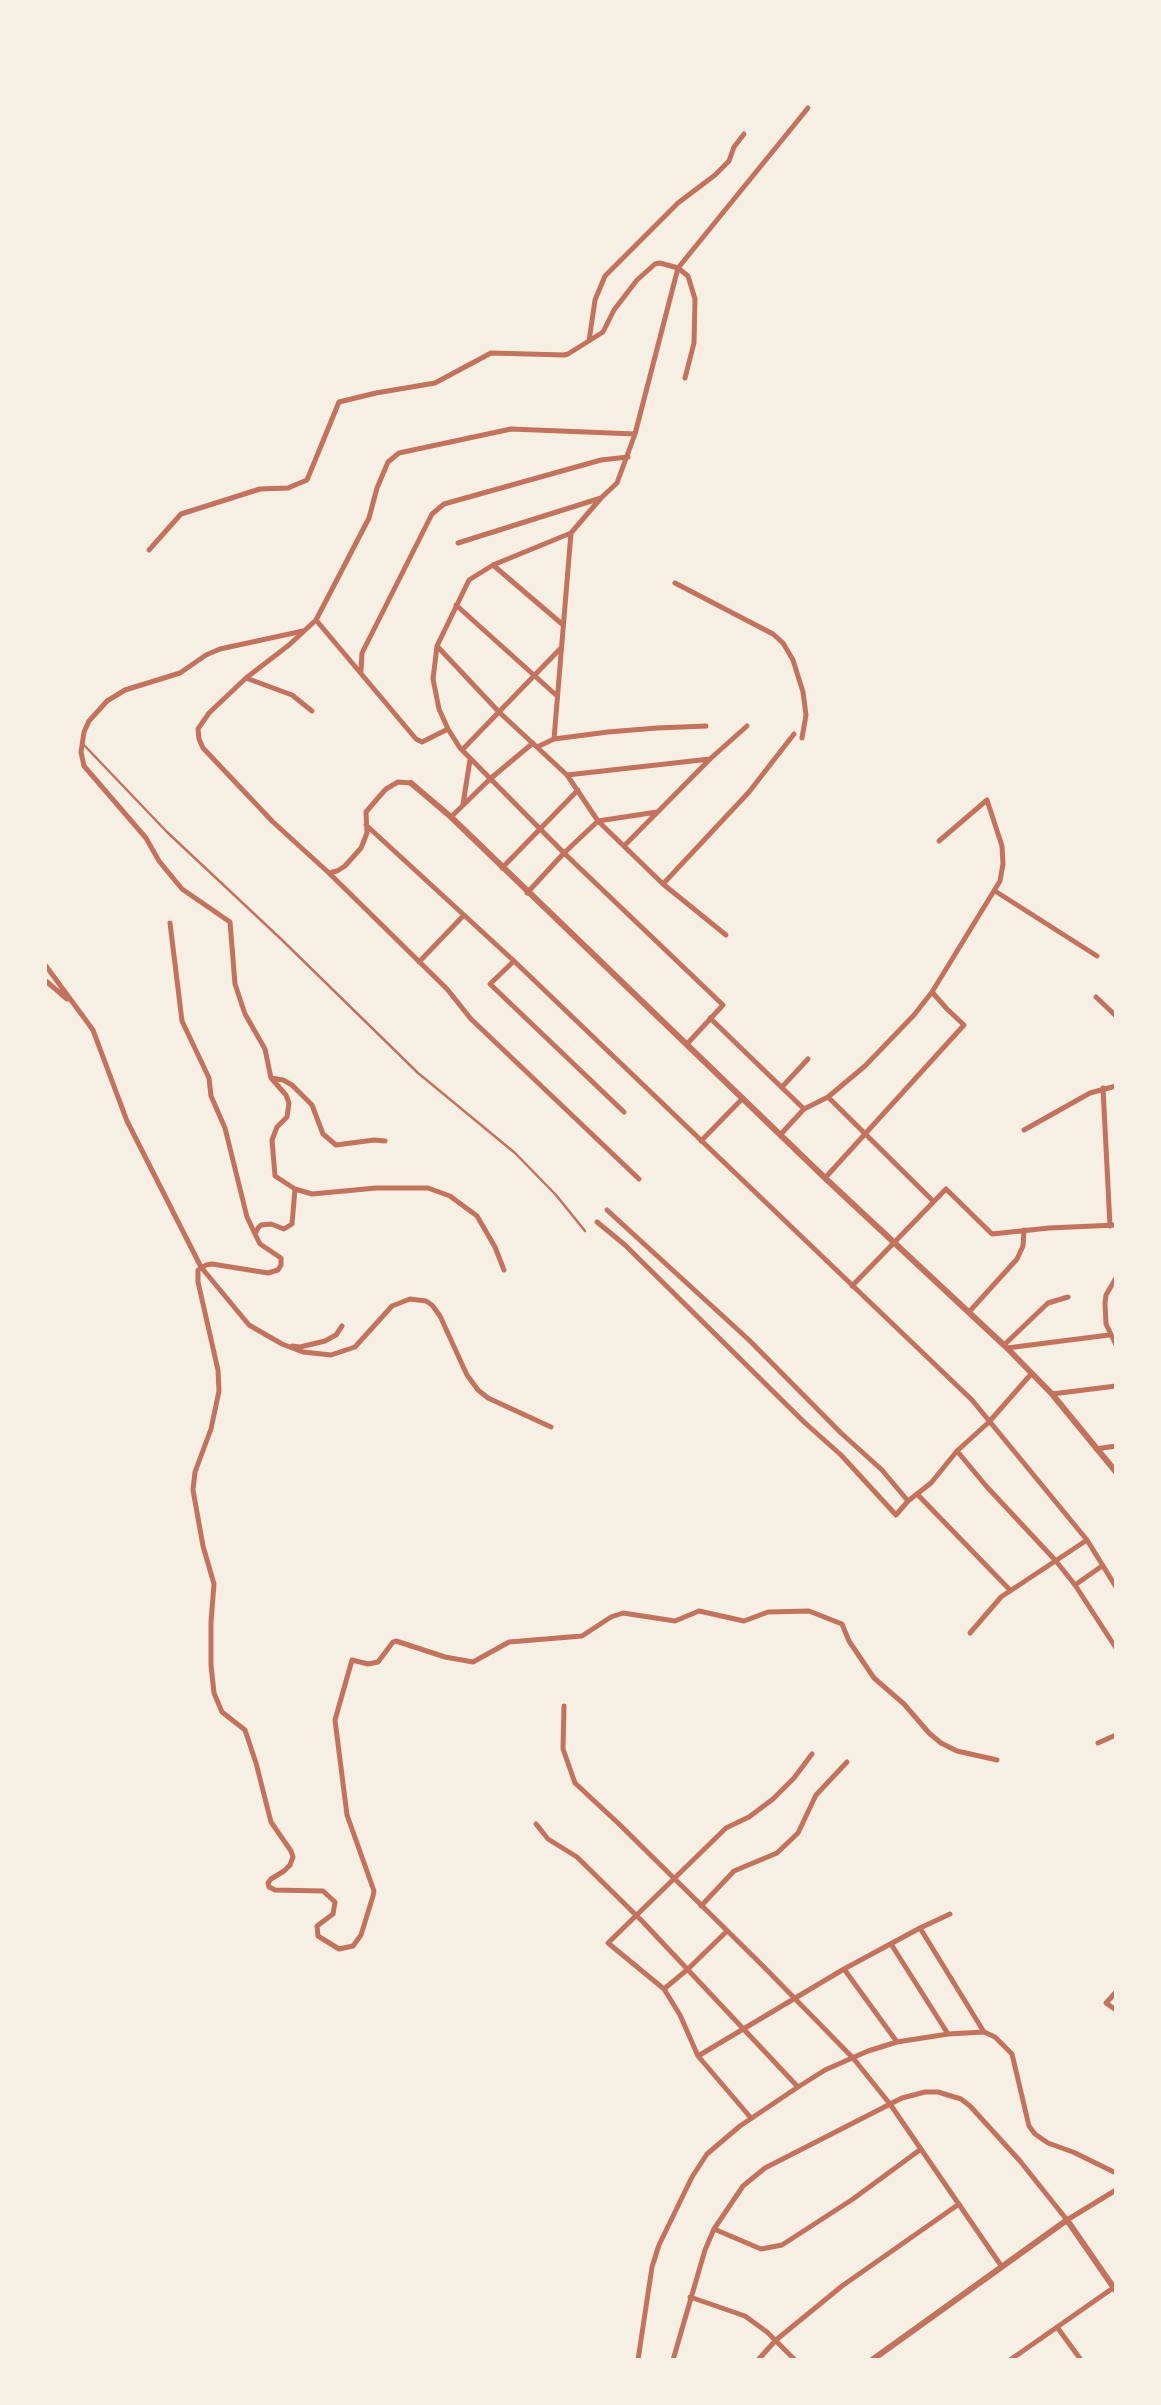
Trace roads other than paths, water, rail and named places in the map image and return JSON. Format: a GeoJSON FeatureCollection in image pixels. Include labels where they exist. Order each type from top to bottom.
{"type":"FeatureCollection","features":[{"type":"Feature","properties":{"kind":"street"},"geometry":{"type":"LineString","coordinates":[[687,1044],[723,1005],[564,853],[462,750],[439,709],[433,679],[437,646],[470,580],[493,565],[571,533],[617,483],[635,434],[678,268],[808,108]]}},
{"type":"Feature","properties":{"kind":"street"},"geometry":{"type":"LineString","coordinates":[[589,341],[596,300],[605,276],[678,203],[729,161],[734,147],[744,134]]}},
{"type":"Feature","properties":{"kind":"street"},"geometry":{"type":"LineString","coordinates":[[149,550],[181,514],[260,489],[288,488],[307,480],[339,402],[435,383],[491,353],[564,355],[603,332],[614,310],[631,287],[655,264],[678,268],[688,276],[695,299],[694,343],[685,378]]}},
{"type":"Feature","properties":{"kind":"street"},"geometry":{"type":"LineString","coordinates":[[635,434],[511,429],[399,453],[388,462],[369,518],[316,620],[246,678],[198,729],[202,748],[273,822],[447,989],[471,1019],[639,1179]]}},
{"type":"Feature","properties":{"kind":"street"},"geometry":{"type":"LineString","coordinates":[[361,671],[362,653],[432,514],[444,504],[601,460],[628,457]]}},
{"type":"Feature","properties":{"kind":"street"},"geometry":{"type":"LineString","coordinates":[[458,543],[601,499]]}},
{"type":"Feature","properties":{"kind":"street"},"geometry":{"type":"LineString","coordinates":[[554,739],[571,533]]}},
{"type":"Feature","properties":{"kind":"street"},"geometry":{"type":"LineString","coordinates":[[493,565],[562,624]]}},
{"type":"Feature","properties":{"kind":"street"},"geometry":{"type":"LineString","coordinates":[[675,583],[773,634],[783,643],[793,660],[803,692],[806,715],[802,738]]}},
{"type":"Feature","properties":{"kind":"street"},"geometry":{"type":"LineString","coordinates":[[456,604],[556,695]]}},
{"type":"Feature","properties":{"kind":"street"},"geometry":{"type":"LineString","coordinates":[[316,620],[419,742],[448,729]]}},
{"type":"Feature","properties":{"kind":"street"},"geometry":{"type":"LineString","coordinates":[[306,630],[220,649],[180,673],[125,690],[107,701],[89,721],[82,743],[84,766],[146,838],[159,861],[182,889],[230,922],[235,984],[245,1014],[265,1049],[271,1078],[286,1095],[289,1110],[272,1140],[275,1177],[295,1189],[312,1194],[376,1188],[428,1188],[450,1196],[477,1216],[495,1247],[504,1270]]}},
{"type":"Feature","properties":{"kind":"street"},"geometry":{"type":"LineString","coordinates":[[437,646],[499,712],[567,775],[598,821],[663,884],[726,935]]}},
{"type":"Feature","properties":{"kind":"street"},"geometry":{"type":"LineString","coordinates":[[462,750],[560,649]]}},
{"type":"Feature","properties":{"kind":"street"},"geometry":{"type":"LineString","coordinates":[[246,678],[292,695],[312,711]]}},
{"type":"Feature","properties":{"kind":"street"},"geometry":{"type":"LineString","coordinates":[[451,817],[490,779],[535,745],[554,739],[657,727],[706,726]]}},
{"type":"Feature","properties":{"kind":"street"},"geometry":{"type":"LineString","coordinates":[[624,846],[710,759],[747,726]]}},
{"type":"Feature","properties":{"kind":"street"},"geometry":{"type":"LineString","coordinates":[[663,884],[749,792],[794,734]]}},
{"type":"Feature","properties":{"kind":"street"},"geometry":{"type":"LineString","coordinates":[[567,775],[710,759]]}},
{"type":"Feature","properties":{"kind":"street"},"geometry":{"type":"LineString","coordinates":[[463,804],[470,760]]}},
{"type":"Feature","properties":{"kind":"street"},"geometry":{"type":"LineString","coordinates":[[329,873],[345,866],[366,841],[366,812],[386,789],[402,781],[411,783],[451,817],[825,1178],[1006,1346],[1052,1394],[1115,1472]]}},
{"type":"Feature","properties":{"kind":"street"},"geometry":{"type":"LineString","coordinates":[[502,868],[578,790]]}},
{"type":"Feature","properties":{"kind":"street"},"geometry":{"type":"LineString","coordinates":[[781,1134],[804,1109],[828,1097],[865,1066],[914,1015],[932,992],[995,891],[1003,864],[1002,846],[987,800],[939,841]]}},
{"type":"Feature","properties":{"kind":"street"},"geometry":{"type":"LineString","coordinates":[[527,892],[598,821],[657,813]]}},
{"type":"Feature","properties":{"kind":"street"},"geometry":{"type":"LineString","coordinates":[[366,825],[514,961],[972,1399],[1087,1540],[1115,1587]]}},
{"type":"Feature","properties":{"kind":"street"},"geometry":{"type":"LineString","coordinates":[[995,891],[1097,957]]}},
{"type":"Feature","properties":{"kind":"street"},"geometry":{"type":"LineString","coordinates":[[419,962],[464,915]]}},
{"type":"Feature","properties":{"kind":"street"},"geometry":{"type":"LineString","coordinates":[[170,923],[182,1021],[209,1078],[211,1097],[225,1128],[247,1217],[260,1244],[281,1258],[278,1270],[268,1273],[212,1264],[198,1270],[198,1282],[218,1370],[219,1391],[211,1429],[195,1472],[193,1490],[203,1546],[214,1584],[211,1622],[214,1693],[222,1712],[245,1730],[271,1822],[293,1857],[285,1871],[271,1879],[269,1887],[323,1891],[335,1902],[333,1914],[316,1929],[318,1936],[334,1947],[348,1949],[358,1941],[374,1891],[347,1815],[335,1729],[336,1712],[352,1660],[368,1664],[378,1662],[396,1640],[445,1657],[473,1662],[509,1642],[582,1636],[611,1617],[623,1613],[675,1621],[699,1611],[744,1621],[768,1612],[810,1611],[842,1624],[849,1641],[874,1678],[897,1696],[941,1743],[957,1751],[997,1760]]}},
{"type":"Feature","properties":{"kind":"street"},"geometry":{"type":"LineString","coordinates":[[514,961],[490,984],[624,1112]]}},
{"type":"Feature","properties":{"kind":"street"},"geometry":{"type":"LineString","coordinates":[[46,966],[93,1030],[127,1121],[201,1267],[249,1325],[282,1345],[316,1355],[343,1353],[362,1341],[392,1306],[410,1299],[426,1301],[432,1304],[440,1316],[467,1375],[478,1390],[488,1398],[551,1427]]}},
{"type":"Feature","properties":{"kind":"street"},"geometry":{"type":"LineString","coordinates":[[46,981],[75,1006]]}},
{"type":"Feature","properties":{"kind":"street"},"geometry":{"type":"LineString","coordinates":[[825,1178],[964,1025],[932,992]]}},
{"type":"Feature","properties":{"kind":"street"},"geometry":{"type":"LineString","coordinates":[[1096,997],[1115,1016]]}},
{"type":"Feature","properties":{"kind":"street"},"geometry":{"type":"LineString","coordinates":[[710,1018],[804,1109]]}},
{"type":"Feature","properties":{"kind":"street"},"geometry":{"type":"LineString","coordinates":[[782,1087],[808,1059]]}},
{"type":"Feature","properties":{"kind":"street"},"geometry":{"type":"LineString","coordinates":[[271,1078],[283,1080],[312,1105],[323,1134],[336,1145],[374,1139],[385,1141]]}},
{"type":"Feature","properties":{"kind":"street"},"geometry":{"type":"LineString","coordinates":[[1024,1130],[1082,1097],[1115,1086]]}},
{"type":"Feature","properties":{"kind":"street"},"geometry":{"type":"LineString","coordinates":[[852,1286],[946,1189],[992,1234],[1113,1226],[1103,1088]]}},
{"type":"Feature","properties":{"kind":"street"},"geometry":{"type":"LineString","coordinates":[[828,1097],[933,1201]]}},
{"type":"Feature","properties":{"kind":"street"},"geometry":{"type":"LineString","coordinates":[[701,1141],[743,1098]]}},
{"type":"Feature","properties":{"kind":"street"},"geometry":{"type":"LineString","coordinates":[[255,1234],[261,1225],[289,1228],[292,1224],[295,1189]]}},
{"type":"Feature","properties":{"kind":"street"},"geometry":{"type":"LineString","coordinates":[[607,1210],[749,1340],[841,1433],[882,1470],[908,1501]]}},
{"type":"Feature","properties":{"kind":"street"},"geometry":{"type":"LineString","coordinates":[[597,1222],[625,1245],[804,1422],[841,1455],[896,1515],[908,1501],[931,1483],[957,1451],[989,1422],[1032,1373]]}},
{"type":"Feature","properties":{"kind":"street"},"geometry":{"type":"LineString","coordinates":[[970,1312],[1017,1259],[1023,1246],[1024,1230]]}},
{"type":"Feature","properties":{"kind":"street"},"geometry":{"type":"LineString","coordinates":[[1115,1278],[1105,1303],[1106,1324],[1115,1345]]}},
{"type":"Feature","properties":{"kind":"street"},"geometry":{"type":"LineString","coordinates":[[1006,1346],[1048,1303],[1068,1297]]}},
{"type":"Feature","properties":{"kind":"street"},"geometry":{"type":"LineString","coordinates":[[282,1345],[300,1347],[325,1342],[336,1335],[342,1326]]}},
{"type":"Feature","properties":{"kind":"street"},"geometry":{"type":"LineString","coordinates":[[1006,1346],[1109,1335]]}},
{"type":"Feature","properties":{"kind":"street"},"geometry":{"type":"LineString","coordinates":[[1052,1394],[1115,1386]]}},
{"type":"Feature","properties":{"kind":"street"},"geometry":{"type":"LineString","coordinates":[[1097,1449],[1115,1446]]}},
{"type":"Feature","properties":{"kind":"street"},"geometry":{"type":"LineString","coordinates":[[957,1451],[1056,1561],[1075,1585],[1115,1648]]}},
{"type":"Feature","properties":{"kind":"street"},"geometry":{"type":"LineString","coordinates":[[918,1494],[1010,1590]]}},
{"type":"Feature","properties":{"kind":"street"},"geometry":{"type":"LineString","coordinates":[[970,1633],[1001,1597],[1087,1540]]}},
{"type":"Feature","properties":{"kind":"street"},"geometry":{"type":"LineString","coordinates":[[1075,1585],[1102,1566]]}},
{"type":"Feature","properties":{"kind":"street"},"geometry":{"type":"LineString","coordinates":[[564,1706],[563,1749],[575,1783],[853,2058],[890,2104],[1002,2267]]}},
{"type":"Feature","properties":{"kind":"street"},"geometry":{"type":"LineString","coordinates":[[1098,1743],[1115,1735]]}},
{"type":"Feature","properties":{"kind":"street"},"geometry":{"type":"LineString","coordinates":[[751,2118],[698,2056],[680,2015],[664,1989],[608,1943],[726,1828],[773,1799],[813,1754]]}},
{"type":"Feature","properties":{"kind":"street"},"geometry":{"type":"LineString","coordinates":[[701,1906],[734,1871],[777,1853],[798,1833],[816,1795],[848,1762]]}},
{"type":"Feature","properties":{"kind":"street"},"geometry":{"type":"LineString","coordinates":[[536,1824],[548,1839],[577,1857],[636,1915],[798,2087]]}},
{"type":"Feature","properties":{"kind":"street"},"geometry":{"type":"LineString","coordinates":[[698,2056],[794,1997],[950,1914]]}},
{"type":"Feature","properties":{"kind":"street"},"geometry":{"type":"LineString","coordinates":[[920,1928],[984,2032],[1005,2045],[1012,2054],[1029,2126],[1035,2134],[1048,2143],[1115,2173]]}},
{"type":"Feature","properties":{"kind":"street"},"geometry":{"type":"LineString","coordinates":[[664,1989],[727,1931]]}},
{"type":"Feature","properties":{"kind":"street"},"geometry":{"type":"LineString","coordinates":[[891,1944],[948,2034]]}},
{"type":"Feature","properties":{"kind":"street"},"geometry":{"type":"LineString","coordinates":[[844,1969],[897,2042]]}},
{"type":"Feature","properties":{"kind":"street"},"geometry":{"type":"LineString","coordinates":[[1115,1992],[1106,2003],[1115,2010]]}},
{"type":"Feature","properties":{"kind":"street"},"geometry":{"type":"LineString","coordinates":[[638,2360],[652,2267],[670,2221],[707,2154],[751,2118],[825,2070],[897,2042],[948,2034],[984,2032]]}},
{"type":"Feature","properties":{"kind":"street"},"geometry":{"type":"LineString","coordinates":[[673,2360],[690,2297],[714,2229],[752,2176],[890,2104],[925,2092],[938,2092],[961,2099],[982,2118],[1068,2220],[1114,2289],[1010,2360]]}},
{"type":"Feature","properties":{"kind":"street"},"geometry":{"type":"LineString","coordinates":[[714,2229],[761,2249],[782,2245],[853,2199],[921,2149]]}},
{"type":"Feature","properties":{"kind":"street"},"geometry":{"type":"LineString","coordinates":[[872,2360],[1068,2220],[1115,2190]]}},
{"type":"Feature","properties":{"kind":"street"},"geometry":{"type":"LineString","coordinates":[[758,2360],[776,2340],[842,2286],[959,2204]]}},
{"type":"Feature","properties":{"kind":"street"},"geometry":{"type":"LineString","coordinates":[[690,2297],[745,2316],[776,2340],[795,2360]]}},
{"type":"Feature","properties":{"kind":"street"},"geometry":{"type":"LineString","coordinates":[[1057,2327],[1081,2360]]}},
{"type":"Feature","properties":{"kind":"lane"},"geometry":{"type":"LineString","coordinates":[[82,743],[167,832],[418,1073],[515,1153],[556,1195],[585,1231]]}}]}
